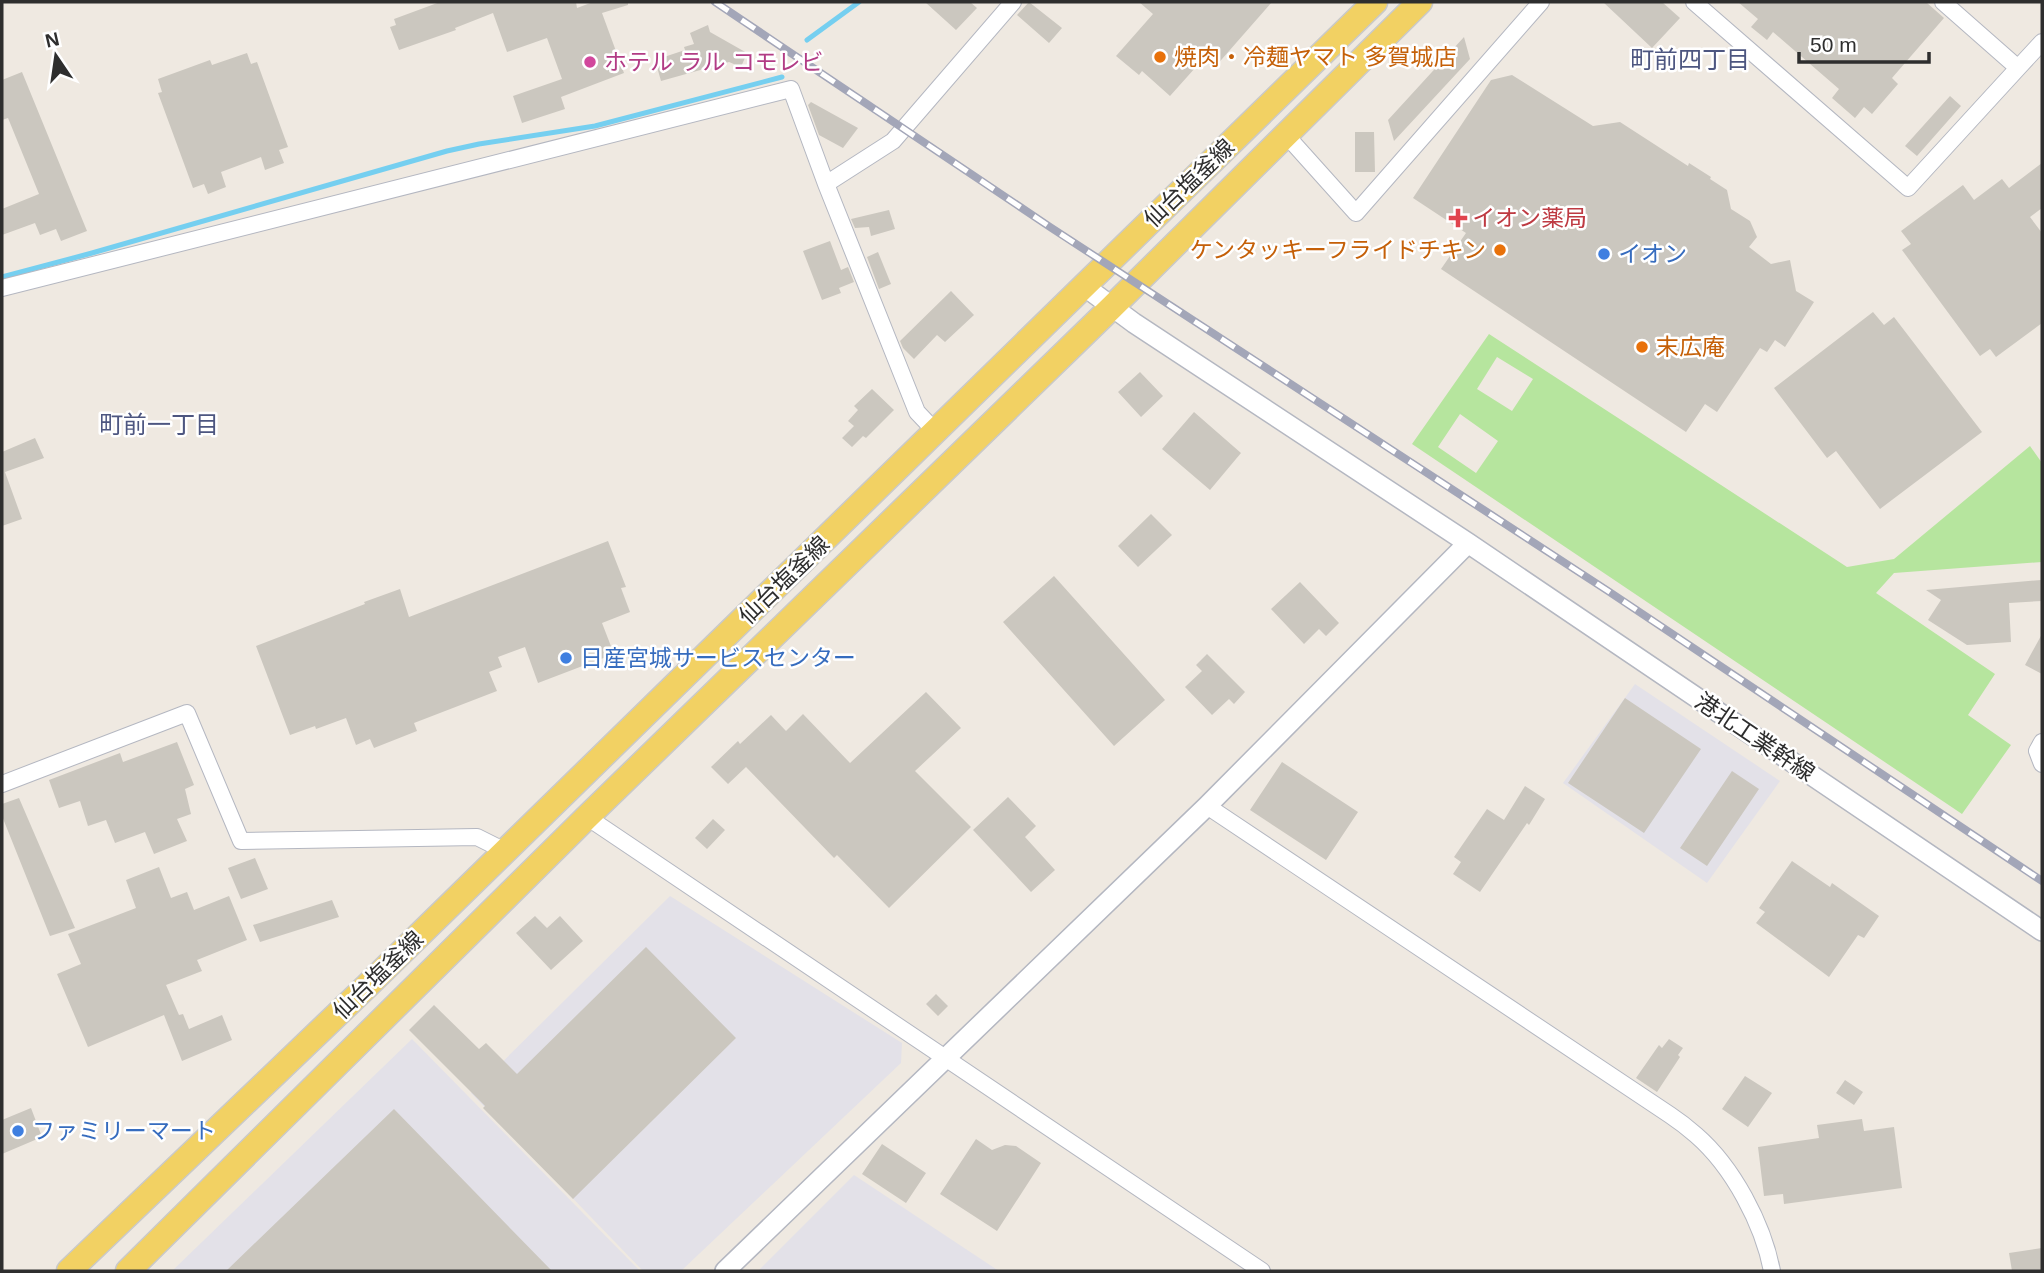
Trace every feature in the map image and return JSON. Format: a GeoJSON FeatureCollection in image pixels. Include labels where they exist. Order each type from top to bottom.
{"type":"FeatureCollection","features":[{"type":"Feature","properties":{"kind":"main road","name":"仙台塩釜線"},"geometry":{"type":"LineString","coordinates":[[69,1271],[505,851],[1375,2]]}},
{"type":"Feature","properties":{"kind":"main road","name":"仙台塩釜線"},"geometry":{"type":"LineString","coordinates":[[128,1271],[587,817],[1112,307],[1420,2]]}},
{"type":"Feature","properties":{"kind":"street"},"geometry":{"type":"LineString","coordinates":[[826,184],[893,141],[1013,2]]}},
{"type":"Feature","properties":{"kind":"street"},"geometry":{"type":"LineString","coordinates":[[1286,135],[1356,213],[1541,2]]}},
{"type":"Feature","properties":{"kind":"street"},"geometry":{"type":"LineString","coordinates":[[1694,2],[1908,188],[2042,42]]}},
{"type":"Feature","properties":{"kind":"street"},"geometry":{"type":"LineString","coordinates":[[1943,2],[2018,68]]}},
{"type":"Feature","properties":{"kind":"street"},"geometry":{"type":"LineString","coordinates":[[2,288],[791,89],[826,184],[918,412],[936,432]]}},
{"type":"Feature","properties":{"kind":"street","name":"港北工業幹線"},"geometry":{"type":"LineString","coordinates":[[1084,286],[2042,931]]}},
{"type":"Feature","properties":{"kind":"street"},"geometry":{"type":"LineString","coordinates":[[725,1271],[1206,806],[1468,543]]}},
{"type":"Feature","properties":{"kind":"street"},"geometry":{"type":"LineString","coordinates":[[2,784],[187,713],[241,842],[477,837],[505,851]]}},
{"type":"Feature","properties":{"kind":"street"},"geometry":{"type":"LineString","coordinates":[[2042,742],[2037,751],[2042,764]]}},
{"type":"Feature","properties":{"kind":"street"},"geometry":{"type":"LineString","coordinates":[[1206,806],[1698,1136],[1740,1189],[1766,1244],[1772,1271]]}},
{"type":"Feature","properties":{"kind":"street"},"geometry":{"type":"LineString","coordinates":[[587,817],[943,1059],[1262,1271]]}},
{"type":"Feature","properties":{"kind":"shaded area"},"geometry":{"type":"Polygon","coordinates":[[[1635,684],[1780,781],[1707,883],[1563,783],[1635,684]]]}},
{"type":"Feature","properties":{"kind":"shaded area"},"geometry":{"type":"Polygon","coordinates":[[[670,896],[902,1043],[901,1063],[681,1271],[643,1271],[471,1093],[670,896]]]}},
{"type":"Feature","properties":{"kind":"shaded area"},"geometry":{"type":"Polygon","coordinates":[[[412,1039],[640,1271],[172,1271],[412,1039]]]}},
{"type":"Feature","properties":{"kind":"shaded area"},"geometry":{"type":"Polygon","coordinates":[[[854,1175],[999,1271],[758,1271],[854,1175]]]}},
{"type":"Feature","properties":{"kind":"green space"},"geometry":{"type":"Polygon","coordinates":[[[1489,334],[1847,567],[1894,559],[2030,446],[2042,463],[2042,562],[1894,573],[1876,593],[1995,674],[1968,715],[2011,745],[1962,814],[1412,444],[1489,334]],[[1497,357],[1477,389],[1512,411],[1533,379],[1497,357]],[[1460,414],[1438,447],[1476,473],[1498,441],[1460,414]]]}},
{"type":"Feature","properties":{"kind":"building"},"geometry":{"type":"Polygon","coordinates":[[[440,2],[576,2],[577,8],[593,2],[628,2],[628,5],[602,13],[624,73],[561,97],[565,109],[522,123],[513,96],[562,79],[547,38],[507,52],[493,13],[455,28],[456,30],[399,50],[390,27],[396,25],[394,19],[440,2]]]}},
{"type":"Feature","properties":{"kind":"building"},"geometry":{"type":"Polygon","coordinates":[[[925,2],[970,2],[977,8],[956,30],[925,2]]]}},
{"type":"Feature","properties":{"kind":"building"},"geometry":{"type":"Polygon","coordinates":[[[1029,2],[1062,28],[1049,43],[1017,15],[1029,2]]]}},
{"type":"Feature","properties":{"kind":"building"},"geometry":{"type":"Polygon","coordinates":[[[1139,2],[1272,2],[1215,67],[1204,58],[1170,96],[1142,71],[1139,75],[1116,56],[1153,14],[1139,2]]]}},
{"type":"Feature","properties":{"kind":"building"},"geometry":{"type":"Polygon","coordinates":[[[1603,2],[1662,2],[1680,18],[1652,48],[1603,2]]]}},
{"type":"Feature","properties":{"kind":"building"},"geometry":{"type":"Polygon","coordinates":[[[1738,2],[1926,2],[1944,18],[1892,78],[1898,84],[1872,114],[1864,107],[1855,118],[1832,98],[1839,89],[1773,32],[1767,40],[1751,27],[1758,19],[1738,2]]]}},
{"type":"Feature","properties":{"kind":"building"},"geometry":{"type":"Polygon","coordinates":[[[708,25],[710,32],[747,53],[741,67],[729,62],[661,81],[655,60],[685,50],[684,47],[694,44],[690,33],[708,25]]]}},
{"type":"Feature","properties":{"kind":"building"},"geometry":{"type":"Polygon","coordinates":[[[1464,37],[1470,59],[1394,141],[1388,120],[1464,37]]]}},
{"type":"Feature","properties":{"kind":"building"},"geometry":{"type":"Polygon","coordinates":[[[247,53],[251,64],[257,62],[288,147],[279,150],[284,163],[265,170],[261,157],[221,172],[226,187],[208,194],[204,184],[193,188],[158,93],[162,92],[158,79],[210,60],[212,65],[247,53]]]}},
{"type":"Feature","properties":{"kind":"building"},"geometry":{"type":"Polygon","coordinates":[[[22,72],[87,231],[61,241],[56,229],[40,235],[35,223],[2,235],[2,209],[39,194],[8,118],[2,120],[2,80],[22,72]]]}},
{"type":"Feature","properties":{"kind":"building","name":"イオン"},"geometry":{"type":"Polygon","coordinates":[[[1512,75],[1593,126],[1620,122],[1688,166],[1689,163],[1711,177],[1710,179],[1727,190],[1731,209],[1750,221],[1757,237],[1749,247],[1771,264],[1790,260],[1796,291],[1814,302],[1785,347],[1775,340],[1767,352],[1760,348],[1717,412],[1705,404],[1686,432],[1441,269],[1466,233],[1413,198],[1491,80],[1512,75]]]}},
{"type":"Feature","properties":{"kind":"building"},"geometry":{"type":"Polygon","coordinates":[[[1950,96],[1961,106],[1917,156],[1905,146],[1950,96]]]}},
{"type":"Feature","properties":{"kind":"building"},"geometry":{"type":"Polygon","coordinates":[[[811,102],[858,128],[843,148],[819,135],[808,105],[811,102]]]}},
{"type":"Feature","properties":{"kind":"building"},"geometry":{"type":"Polygon","coordinates":[[[1355,132],[1374,132],[1375,172],[1355,172],[1355,132]]]}},
{"type":"Feature","properties":{"kind":"building"},"geometry":{"type":"Polygon","coordinates":[[[2042,163],[2042,208],[2030,217],[2042,233],[2042,323],[1996,357],[1990,349],[1980,356],[1902,250],[1911,244],[1901,231],[1963,185],[1974,200],[2002,179],[2009,188],[2042,163]]]}},
{"type":"Feature","properties":{"kind":"building"},"geometry":{"type":"Polygon","coordinates":[[[889,210],[895,229],[871,236],[869,227],[855,228],[851,219],[889,210]]]}},
{"type":"Feature","properties":{"kind":"building"},"geometry":{"type":"Polygon","coordinates":[[[830,241],[841,270],[848,267],[854,282],[839,288],[841,293],[822,300],[803,251],[830,241]]]}},
{"type":"Feature","properties":{"kind":"building"},"geometry":{"type":"Polygon","coordinates":[[[878,252],[891,284],[879,289],[867,257],[878,252]]]}},
{"type":"Feature","properties":{"kind":"building"},"geometry":{"type":"Polygon","coordinates":[[[951,291],[974,315],[945,342],[937,335],[914,359],[900,341],[951,291]]]}},
{"type":"Feature","properties":{"kind":"building"},"geometry":{"type":"Polygon","coordinates":[[[1873,312],[1884,325],[1894,317],[1982,432],[1880,509],[1836,451],[1827,458],[1774,388],[1873,312]]]}},
{"type":"Feature","properties":{"kind":"building"},"geometry":{"type":"Polygon","coordinates":[[[1140,372],[1163,396],[1141,417],[1118,392],[1140,372]]]}},
{"type":"Feature","properties":{"kind":"building"},"geometry":{"type":"Polygon","coordinates":[[[872,389],[894,410],[866,438],[863,436],[852,447],[842,438],[854,426],[848,421],[858,410],[854,406],[872,389]]]}},
{"type":"Feature","properties":{"kind":"building"},"geometry":{"type":"Polygon","coordinates":[[[1194,412],[1241,453],[1210,490],[1162,449],[1194,412]]]}},
{"type":"Feature","properties":{"kind":"building"},"geometry":{"type":"Polygon","coordinates":[[[35,438],[44,458],[5,472],[22,519],[2,526],[2,452],[35,438]]]}},
{"type":"Feature","properties":{"kind":"building"},"geometry":{"type":"Polygon","coordinates":[[[1151,514],[1172,535],[1138,567],[1118,546],[1151,514]]]}},
{"type":"Feature","properties":{"kind":"building"},"geometry":{"type":"Polygon","coordinates":[[[608,541],[626,587],[621,588],[630,612],[602,623],[614,654],[538,683],[525,647],[498,657],[502,667],[489,672],[497,691],[414,723],[417,731],[374,748],[370,739],[356,745],[346,718],[290,735],[256,646],[400,589],[409,617],[608,541]]]}},
{"type":"Feature","properties":{"kind":"building"},"geometry":{"type":"Polygon","coordinates":[[[1054,576],[1165,700],[1114,746],[1003,622],[1054,576]]]}},
{"type":"Feature","properties":{"kind":"building"},"geometry":{"type":"Polygon","coordinates":[[[2041,580],[2042,601],[2009,603],[2011,642],[1967,645],[1928,620],[1941,600],[1926,590],[2041,580]]]}},
{"type":"Feature","properties":{"kind":"building"},"geometry":{"type":"Polygon","coordinates":[[[1300,582],[1339,623],[1326,636],[1319,629],[1304,644],[1271,609],[1300,582]]]}},
{"type":"Feature","properties":{"kind":"building"},"geometry":{"type":"Polygon","coordinates":[[[2042,634],[2042,674],[2025,665],[2042,634]]]}},
{"type":"Feature","properties":{"kind":"building"},"geometry":{"type":"Polygon","coordinates":[[[1207,654],[1245,692],[1234,704],[1229,699],[1212,715],[1185,687],[1202,671],[1196,665],[1207,654]]]}},
{"type":"Feature","properties":{"kind":"building"},"geometry":{"type":"Polygon","coordinates":[[[926,692],[961,728],[915,771],[971,827],[889,908],[837,855],[834,858],[746,767],[728,784],[711,767],[771,715],[786,731],[803,714],[850,763],[926,692]]]}},
{"type":"Feature","properties":{"kind":"building"},"geometry":{"type":"Polygon","coordinates":[[[1625,698],[1701,749],[1644,833],[1568,783],[1625,698]]]}},
{"type":"Feature","properties":{"kind":"building"},"geometry":{"type":"Polygon","coordinates":[[[177,742],[194,785],[185,789],[191,814],[177,819],[187,841],[154,854],[145,832],[115,843],[106,820],[88,826],[80,801],[59,808],[49,780],[120,753],[123,762],[177,742]]]}},
{"type":"Feature","properties":{"kind":"building"},"geometry":{"type":"Polygon","coordinates":[[[1282,762],[1358,812],[1326,860],[1250,810],[1282,762]]]}},
{"type":"Feature","properties":{"kind":"building"},"geometry":{"type":"Polygon","coordinates":[[[1732,771],[1759,789],[1707,866],[1680,848],[1732,771]]]}},
{"type":"Feature","properties":{"kind":"building"},"geometry":{"type":"Polygon","coordinates":[[[1525,786],[1545,799],[1480,892],[1453,874],[1461,862],[1454,857],[1487,809],[1504,820],[1525,786]]]}},
{"type":"Feature","properties":{"kind":"building"},"geometry":{"type":"Polygon","coordinates":[[[1008,797],[1036,826],[1025,837],[1055,870],[1031,892],[973,830],[1008,797]]]}},
{"type":"Feature","properties":{"kind":"building"},"geometry":{"type":"Polygon","coordinates":[[[19,798],[75,928],[50,936],[2,816],[2,804],[19,798]]]}},
{"type":"Feature","properties":{"kind":"building"},"geometry":{"type":"Polygon","coordinates":[[[713,819],[725,830],[707,849],[695,838],[713,819]]]}},
{"type":"Feature","properties":{"kind":"building"},"geometry":{"type":"Polygon","coordinates":[[[255,858],[268,889],[241,899],[228,868],[255,858]]]}},
{"type":"Feature","properties":{"kind":"building"},"geometry":{"type":"Polygon","coordinates":[[[1792,861],[1830,887],[1832,883],[1879,916],[1864,938],[1858,935],[1829,977],[1756,923],[1765,912],[1759,908],[1792,861]]]}},
{"type":"Feature","properties":{"kind":"building"},"geometry":{"type":"Polygon","coordinates":[[[159,867],[171,898],[187,892],[194,910],[229,896],[247,940],[197,960],[202,971],[166,985],[179,1015],[183,1014],[189,1029],[222,1015],[232,1040],[182,1061],[164,1015],[88,1047],[57,974],[81,964],[68,934],[136,908],[126,880],[159,867]]]}},
{"type":"Feature","properties":{"kind":"building"},"geometry":{"type":"Polygon","coordinates":[[[332,900],[339,917],[260,942],[253,925],[332,900]]]}},
{"type":"Feature","properties":{"kind":"building"},"geometry":{"type":"Polygon","coordinates":[[[535,916],[547,928],[560,916],[583,941],[551,970],[516,933],[535,916]]]}},
{"type":"Feature","properties":{"kind":"building"},"geometry":{"type":"Polygon","coordinates":[[[646,947],[736,1038],[573,1199],[409,1030],[434,1005],[479,1049],[486,1043],[517,1074],[646,947]]]}},
{"type":"Feature","properties":{"kind":"building"},"geometry":{"type":"Polygon","coordinates":[[[936,994],[948,1006],[938,1016],[926,1004],[936,994]]]}},
{"type":"Feature","properties":{"kind":"building"},"geometry":{"type":"Polygon","coordinates":[[[1669,1039],[1683,1048],[1657,1092],[1636,1078],[1659,1045],[1662,1048],[1669,1039]]]}},
{"type":"Feature","properties":{"kind":"building"},"geometry":{"type":"Polygon","coordinates":[[[1745,1076],[1772,1093],[1748,1127],[1722,1109],[1745,1076]]]}},
{"type":"Feature","properties":{"kind":"building"},"geometry":{"type":"Polygon","coordinates":[[[1845,1080],[1863,1092],[1854,1105],[1836,1093],[1845,1080]]]}},
{"type":"Feature","properties":{"kind":"building"},"geometry":{"type":"Polygon","coordinates":[[[31,1108],[42,1137],[2,1154],[2,1120],[31,1108]]]}},
{"type":"Feature","properties":{"kind":"building"},"geometry":{"type":"Polygon","coordinates":[[[394,1109],[552,1271],[226,1271],[394,1109]]]}},
{"type":"Feature","properties":{"kind":"building"},"geometry":{"type":"Polygon","coordinates":[[[1862,1119],[1864,1131],[1894,1127],[1902,1188],[1784,1204],[1783,1194],[1764,1196],[1758,1147],[1819,1138],[1817,1125],[1862,1119]]]}},
{"type":"Feature","properties":{"kind":"building"},"geometry":{"type":"Polygon","coordinates":[[[976,1139],[992,1150],[1005,1145],[1016,1146],[1041,1163],[997,1231],[940,1194],[976,1139]]]}},
{"type":"Feature","properties":{"kind":"building"},"geometry":{"type":"Polygon","coordinates":[[[882,1144],[926,1173],[906,1203],[862,1174],[882,1144]]]}},
{"type":"Feature","properties":{"kind":"building"},"geometry":{"type":"Polygon","coordinates":[[[2042,1248],[2042,1271],[2012,1271],[2009,1253],[2042,1248]]]}},
{"type":"Feature","properties":{"kind":"waterway"},"geometry":{"type":"LineString","coordinates":[[807,40],[859,2]]}},
{"type":"Feature","properties":{"kind":"waterway"},"geometry":{"type":"LineString","coordinates":[[2,277],[447,151],[595,126],[782,77]]}},
{"type":"Feature","properties":{"kind":"railway"},"geometry":{"type":"LineString","coordinates":[[715,2],[1050,227],[1608,591],[2042,881]]}},
{"type":"Feature","properties":{"kind":"place","name":"焼肉・冷麺ヤマト 多賀城店"},"geometry":{"type":"Point","coordinates":[1160,57]}},
{"type":"Feature","properties":{"kind":"place","name":"ホテル ラル コモレビ"},"geometry":{"type":"Point","coordinates":[590,62]}},
{"type":"Feature","properties":{"kind":"place","name":"イオン薬局"},"geometry":{"type":"Point","coordinates":[1458,218]}},
{"type":"Feature","properties":{"kind":"place","name":"ケンタッキーフライドチキン"},"geometry":{"type":"Point","coordinates":[1500,250]}},
{"type":"Feature","properties":{"kind":"place","name":"イオン"},"geometry":{"type":"Point","coordinates":[1604,254]}},
{"type":"Feature","properties":{"kind":"place","name":"末広庵"},"geometry":{"type":"Point","coordinates":[1642,347]}},
{"type":"Feature","properties":{"kind":"place","name":"日産宮城サービスセンター"},"geometry":{"type":"Point","coordinates":[566,658]}},
{"type":"Feature","properties":{"kind":"place","name":"ファミリーマート"},"geometry":{"type":"Point","coordinates":[18,1131]}},
{"type":"Feature","properties":{"kind":"district","name":"町前四丁目"},"geometry":{"type":"Point","coordinates":[1690,59]}},
{"type":"Feature","properties":{"kind":"district","name":"町前一丁目"},"geometry":{"type":"Point","coordinates":[159,424]}}]}
